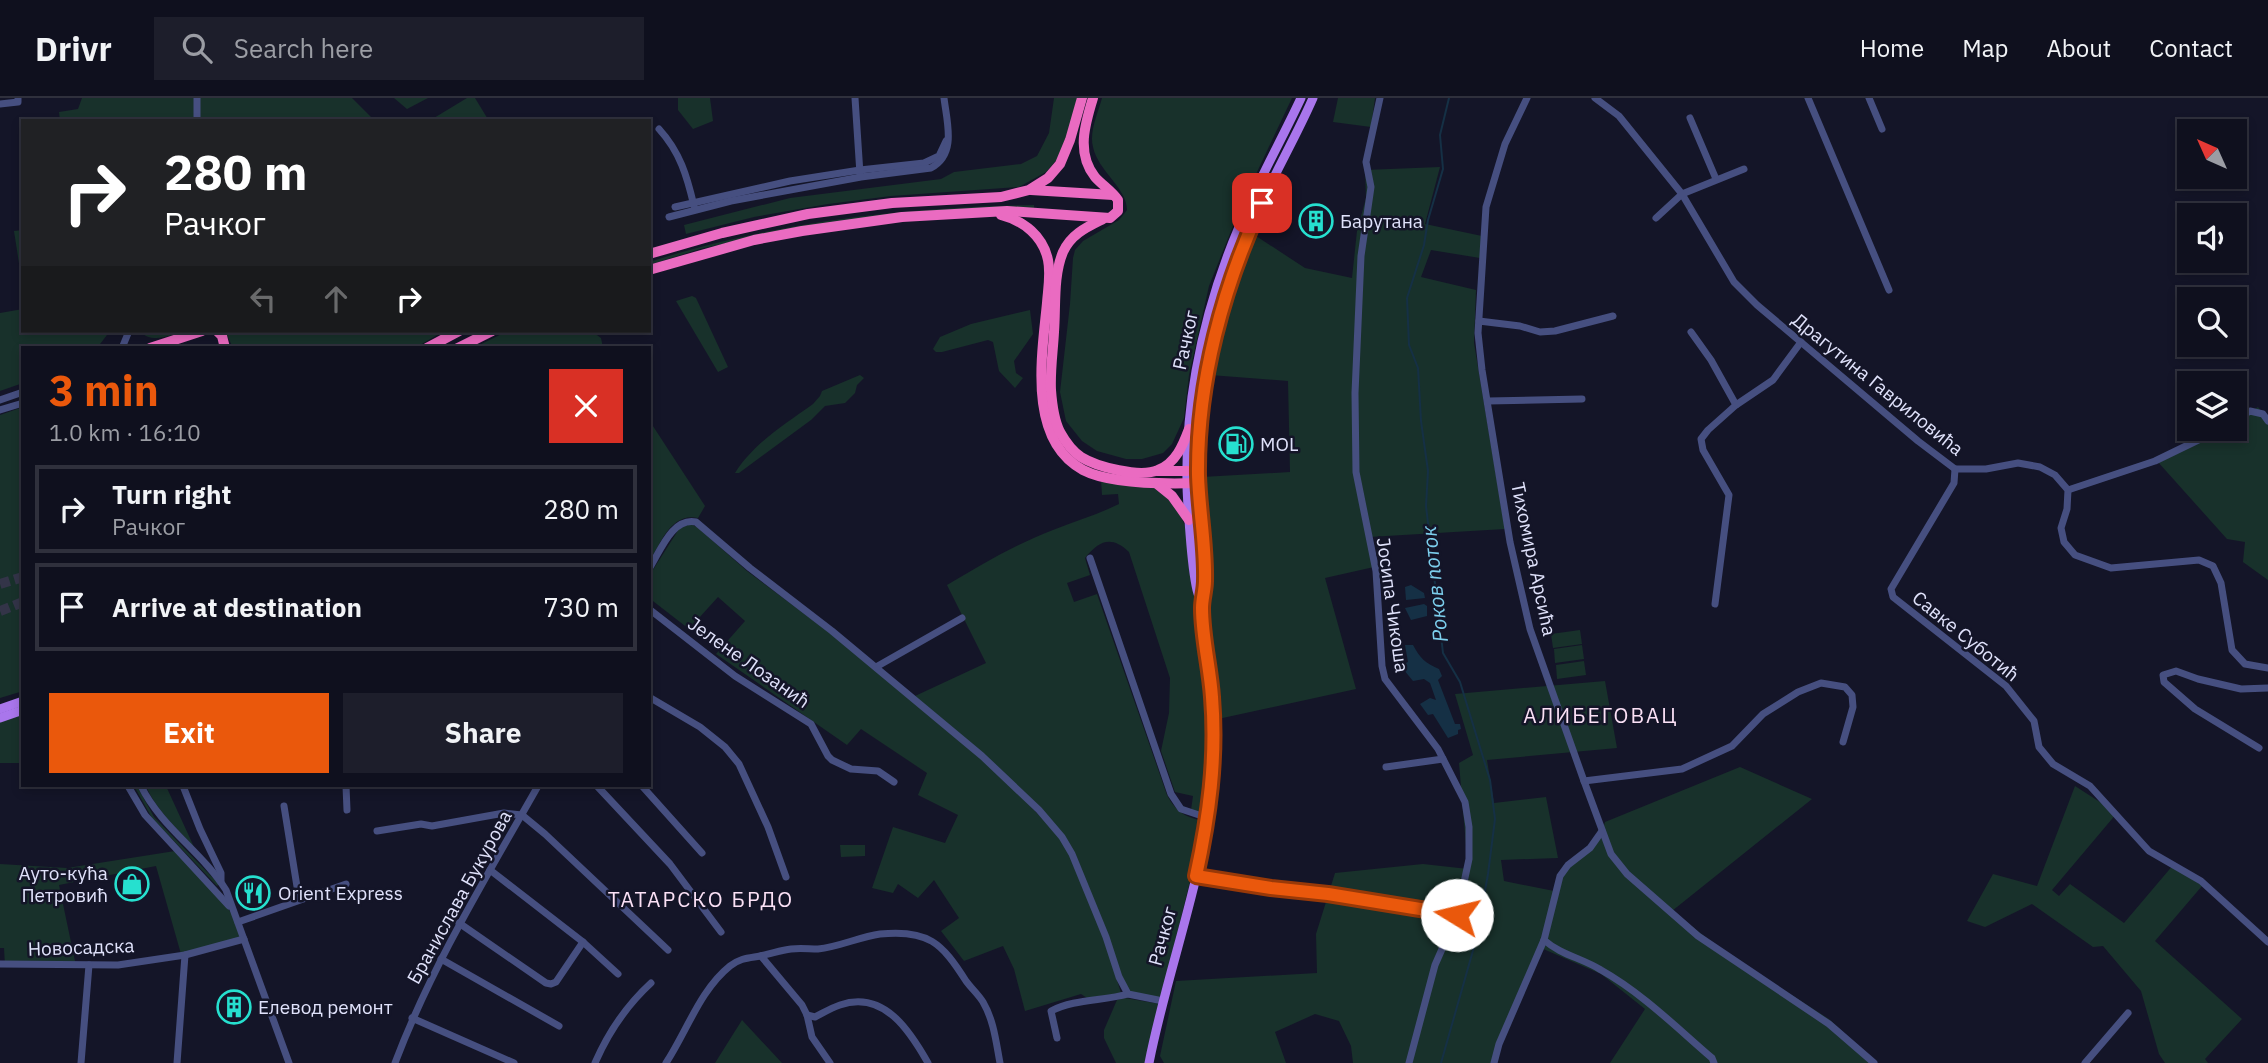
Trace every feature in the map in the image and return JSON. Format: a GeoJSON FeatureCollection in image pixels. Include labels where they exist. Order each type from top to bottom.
{"type":"FeatureCollection","features":[{"type":"Feature","properties":{"kind":"highway"},"geometry":{"type":"LineString","coordinates":[[1029,190],[1048,178],[1060,164],[1070,141],[1082,98]]}},
{"type":"Feature","properties":{"kind":"highway"},"geometry":{"type":"LineString","coordinates":[[1093,98],[1084,136],[1084,153],[1094,176],[1118,200],[1119,209],[1113,216],[1080,230],[1063,251],[1058,271],[1051,391],[1056,423],[1073,450],[1094,464],[1136,472],[1187,471]]}},
{"type":"Feature","properties":{"kind":"highway"},"geometry":{"type":"LineString","coordinates":[[651,253],[722,233],[808,214],[892,203],[1001,197],[1029,190],[1114,195]]}},
{"type":"Feature","properties":{"kind":"highway"},"geometry":{"type":"LineString","coordinates":[[987,212],[1016,219],[1033,231],[1049,261],[1042,395],[1049,430],[1059,448],[1076,466],[1105,477],[1199,483]]}},
{"type":"Feature","properties":{"kind":"highway"},"geometry":{"type":"LineString","coordinates":[[651,269],[724,248],[802,231],[902,217],[1040,212],[1105,218]]}},
{"type":"Feature","properties":{"kind":"highway"},"geometry":{"type":"LineString","coordinates":[[156,346],[196,333]]}},
{"type":"Feature","properties":{"kind":"highway"},"geometry":{"type":"LineString","coordinates":[[430,346],[455,333]]}},
{"type":"Feature","properties":{"kind":"highway"},"geometry":{"type":"LineString","coordinates":[[462,346],[488,333]]}},
{"type":"Feature","properties":{"kind":"highway"},"geometry":{"type":"LineString","coordinates":[[1157,471],[1180,450],[1189,429]]}},
{"type":"Feature","properties":{"kind":"highway"},"geometry":{"type":"LineString","coordinates":[[1156,482],[1172,496],[1189,520]]}},
{"type":"Feature","properties":{"kind":"main road","name":"Рачког"},"geometry":{"type":"LineString","coordinates":[[1152,1062],[1163,1001],[1196,876],[1212,785],[1214,730],[1187,484],[1192,396],[1211,305],[1225,261],[1247,206],[1301,98]]}},
{"type":"Feature","properties":{"kind":"main road","name":"Рачког"},"geometry":{"type":"LineString","coordinates":[[1202,608],[1205,582],[1199,483],[1204,400],[1222,308],[1257,212],[1313,98]]}},
{"type":"Feature","properties":{"kind":"main road"},"geometry":{"type":"LineString","coordinates":[[0,709],[21,702]]}},
{"type":"Feature","properties":{"kind":"main road"},"geometry":{"type":"LineString","coordinates":[[0,718],[21,711]]}},
{"type":"Feature","properties":{"kind":"street"},"geometry":{"type":"LineString","coordinates":[[197,119],[198,98]]}},
{"type":"Feature","properties":{"kind":"street"},"geometry":{"type":"LineString","coordinates":[[855,98],[860,174]]}},
{"type":"Feature","properties":{"kind":"street"},"geometry":{"type":"LineString","coordinates":[[675,207],[731,201],[860,174],[931,168],[940,164],[946,156],[948,137],[944,98]]}},
{"type":"Feature","properties":{"kind":"street","name":"Јосипа Чикоша"},"geometry":{"type":"LineString","coordinates":[[1380,98],[1366,162],[1371,187],[1357,301],[1356,472],[1376,571],[1381,666],[1385,679],[1438,748],[1465,802],[1469,827],[1469,859],[1457,915],[1435,965],[1409,1063]]}},
{"type":"Feature","properties":{"kind":"street","name":"Тихомира Арсића"},"geometry":{"type":"LineString","coordinates":[[1527,98],[1505,144],[1486,206],[1479,321],[1482,369],[1510,542],[1530,629],[1584,781],[1611,854],[1618,865],[1724,955],[1829,1024],[1874,1063]]}},
{"type":"Feature","properties":{"kind":"street","name":"Драгутина Гавриловића"},"geometry":{"type":"LineString","coordinates":[[1595,98],[1619,116],[1682,194],[1734,282],[1918,441],[1955,469],[1986,469],[2018,463],[2040,467],[2055,475],[2068,490]]}},
{"type":"Feature","properties":{"kind":"street"},"geometry":{"type":"LineString","coordinates":[[1808,98],[1889,290]]}},
{"type":"Feature","properties":{"kind":"street"},"geometry":{"type":"LineString","coordinates":[[1869,98],[1882,128]]}},
{"type":"Feature","properties":{"kind":"street"},"geometry":{"type":"LineString","coordinates":[[0,104],[18,100]]}},
{"type":"Feature","properties":{"kind":"street"},"geometry":{"type":"LineString","coordinates":[[1690,118],[1716,179]]}},
{"type":"Feature","properties":{"kind":"street"},"geometry":{"type":"LineString","coordinates":[[659,129],[681,160],[694,206]]}},
{"type":"Feature","properties":{"kind":"street"},"geometry":{"type":"LineString","coordinates":[[1656,218],[1682,194],[1744,169]]}},
{"type":"Feature","properties":{"kind":"street"},"geometry":{"type":"LineString","coordinates":[[669,217],[694,206]]}},
{"type":"Feature","properties":{"kind":"street"},"geometry":{"type":"LineString","coordinates":[[1479,321],[1547,332],[1613,316]]}},
{"type":"Feature","properties":{"kind":"street"},"geometry":{"type":"LineString","coordinates":[[1691,332],[1736,405]]}},
{"type":"Feature","properties":{"kind":"street"},"geometry":{"type":"LineString","coordinates":[[1714,604],[1729,495],[1703,450],[1701,439],[1736,405],[1773,380],[1801,342]]}},
{"type":"Feature","properties":{"kind":"street"},"geometry":{"type":"LineString","coordinates":[[0,400],[21,393]]}},
{"type":"Feature","properties":{"kind":"street"},"geometry":{"type":"LineString","coordinates":[[1488,401],[1582,399]]}},
{"type":"Feature","properties":{"kind":"street"},"geometry":{"type":"LineString","coordinates":[[0,410],[21,403]]}},
{"type":"Feature","properties":{"kind":"street"},"geometry":{"type":"LineString","coordinates":[[2247,413],[2263,414],[2268,421]]}},
{"type":"Feature","properties":{"kind":"street"},"geometry":{"type":"LineString","coordinates":[[2196,441],[2155,461],[2068,490],[2067,509],[2060,528],[2064,542],[2075,555],[2111,568],[2199,561],[2213,566],[2221,583],[2232,650],[2245,664],[2268,668]]}},
{"type":"Feature","properties":{"kind":"street","name":"Савке Суботић"},"geometry":{"type":"LineString","coordinates":[[1955,469],[1954,483],[1891,589],[1893,597],[2006,686],[2034,721],[2039,747],[2053,764],[2090,786],[2150,851],[2201,881],[2268,942]]}},
{"type":"Feature","properties":{"kind":"street"},"geometry":{"type":"LineString","coordinates":[[651,566],[676,526],[688,521],[696,522],[876,667],[1012,783],[1062,836],[1072,854],[1128,994]]}},
{"type":"Feature","properties":{"kind":"street"},"geometry":{"type":"LineString","coordinates":[[1090,558],[1171,794],[1186,813],[1208,818]]}},
{"type":"Feature","properties":{"kind":"street","name":"Јелене Лозанић"},"geometry":{"type":"LineString","coordinates":[[651,611],[735,676],[811,724],[832,760],[851,769],[878,771],[894,782]]}},
{"type":"Feature","properties":{"kind":"street"},"geometry":{"type":"LineString","coordinates":[[876,667],[962,618]]}},
{"type":"Feature","properties":{"kind":"street"},"geometry":{"type":"LineString","coordinates":[[2259,748],[2195,709],[2164,682],[2163,675],[2176,671],[2241,689],[2268,688]]}},
{"type":"Feature","properties":{"kind":"street"},"geometry":{"type":"LineString","coordinates":[[1584,781],[1682,769],[1693,765],[1732,746],[1770,708],[1821,683],[1845,687],[1852,695],[1853,707],[1843,742]]}},
{"type":"Feature","properties":{"kind":"street"},"geometry":{"type":"LineString","coordinates":[[651,698],[700,727],[725,747],[739,764],[768,827],[786,877]]}},
{"type":"Feature","properties":{"kind":"street"},"geometry":{"type":"LineString","coordinates":[[1386,767],[1443,760]]}},
{"type":"Feature","properties":{"kind":"street"},"geometry":{"type":"LineString","coordinates":[[129,787],[145,815],[216,889],[234,912]]}},
{"type":"Feature","properties":{"kind":"street"},"geometry":{"type":"LineString","coordinates":[[142,787],[157,812],[220,882],[228,895],[289,1062]]}},
{"type":"Feature","properties":{"kind":"street"},"geometry":{"type":"LineString","coordinates":[[183,787],[221,873],[220,882]]}},
{"type":"Feature","properties":{"kind":"street"},"geometry":{"type":"LineString","coordinates":[[346,787],[347,810]]}},
{"type":"Feature","properties":{"kind":"street","name":"Бранислава Букурова"},"geometry":{"type":"LineString","coordinates":[[395,1063],[412,1018],[459,923],[537,787]]}},
{"type":"Feature","properties":{"kind":"street"},"geometry":{"type":"LineString","coordinates":[[598,787],[670,864],[721,932]]}},
{"type":"Feature","properties":{"kind":"street"},"geometry":{"type":"LineString","coordinates":[[643,787],[702,853]]}},
{"type":"Feature","properties":{"kind":"street"},"geometry":{"type":"LineString","coordinates":[[284,806],[299,899]]}},
{"type":"Feature","properties":{"kind":"street"},"geometry":{"type":"LineString","coordinates":[[377,831],[421,824],[432,826],[504,813],[522,815],[668,950]]}},
{"type":"Feature","properties":{"kind":"street"},"geometry":{"type":"LineString","coordinates":[[1494,1063],[1499,1044],[1544,940],[1560,876],[1568,864],[1590,848],[1602,831]]}},
{"type":"Feature","properties":{"kind":"street"},"geometry":{"type":"LineString","coordinates":[[490,870],[583,942],[618,974]]}},
{"type":"Feature","properties":{"kind":"street"},"geometry":{"type":"LineString","coordinates":[[1196,876],[1457,915]]}},
{"type":"Feature","properties":{"kind":"street"},"geometry":{"type":"LineString","coordinates":[[238,922],[346,884]]}},
{"type":"Feature","properties":{"kind":"street"},"geometry":{"type":"LineString","coordinates":[[459,923],[551,984],[556,982],[583,942]]}},
{"type":"Feature","properties":{"kind":"street"},"geometry":{"type":"LineString","coordinates":[[666,1063],[715,980],[733,963],[743,958],[789,949],[829,947],[880,934],[924,937],[946,951],[983,1003],[996,1037],[1000,1063]]}},
{"type":"Feature","properties":{"kind":"street","name":"Новосадска"},"geometry":{"type":"LineString","coordinates":[[0,964],[118,965],[185,955],[244,939]]}},
{"type":"Feature","properties":{"kind":"street"},"geometry":{"type":"LineString","coordinates":[[1544,940],[1555,949],[1600,969],[1634,992],[1712,1058],[1714,1063]]}},
{"type":"Feature","properties":{"kind":"street"},"geometry":{"type":"LineString","coordinates":[[177,1063],[185,955]]}},
{"type":"Feature","properties":{"kind":"street"},"geometry":{"type":"LineString","coordinates":[[761,956],[795,996],[807,1015],[812,1037],[830,1063]]}},
{"type":"Feature","properties":{"kind":"street"},"geometry":{"type":"LineString","coordinates":[[441,960],[559,1026]]}},
{"type":"Feature","properties":{"kind":"street"},"geometry":{"type":"LineString","coordinates":[[81,1063],[89,965]]}},
{"type":"Feature","properties":{"kind":"street"},"geometry":{"type":"LineString","coordinates":[[594,1063],[618,1021],[651,983]]}},
{"type":"Feature","properties":{"kind":"street"},"geometry":{"type":"LineString","coordinates":[[1057,1038],[1051,1011],[1083,1001],[1110,999],[1128,994],[1163,1001]]}},
{"type":"Feature","properties":{"kind":"street"},"geometry":{"type":"LineString","coordinates":[[807,1015],[815,1017],[852,1002],[877,1006],[892,1013],[905,1026],[928,1063]]}},
{"type":"Feature","properties":{"kind":"street"},"geometry":{"type":"LineString","coordinates":[[2085,1063],[2128,1013]]}},
{"type":"Feature","properties":{"kind":"street"},"geometry":{"type":"LineString","coordinates":[[412,1018],[514,1063]]}},
{"type":"Feature","properties":{"kind":"green space"},"geometry":{"type":"Polygon","coordinates":[[[82,98],[352,98],[373,119],[60,119],[59,112],[78,109],[82,98]]]}},
{"type":"Feature","properties":{"kind":"green space"},"geometry":{"type":"Polygon","coordinates":[[[394,98],[428,98],[407,109],[394,98]]]}},
{"type":"Feature","properties":{"kind":"green space"},"geometry":{"type":"Polygon","coordinates":[[[467,98],[475,98],[488,119],[432,119],[467,98]]]}},
{"type":"Feature","properties":{"kind":"green space"},"geometry":{"type":"Polygon","coordinates":[[[678,98],[710,98],[713,121],[693,129],[678,110],[678,98]]]}},
{"type":"Feature","properties":{"kind":"green space"},"geometry":{"type":"Polygon","coordinates":[[[1054,98],[1077,98],[1068,135],[1059,157],[1046,172],[1019,187],[891,196],[828,204],[754,217],[686,234],[684,225],[790,198],[941,179],[954,172],[1021,164],[1037,156],[1049,133],[1054,98]]]}},
{"type":"Feature","properties":{"kind":"green space"},"geometry":{"type":"Polygon","coordinates":[[[1102,98],[1292,98],[1241,206],[1209,286],[1189,375],[1184,418],[1172,444],[1163,453],[1142,459],[1126,459],[1097,451],[1082,441],[1066,421],[1060,392],[1075,250],[1083,241],[1119,220],[1127,210],[1122,194],[1100,164],[1093,147],[1093,129],[1102,98]]]}},
{"type":"Feature","properties":{"kind":"green space"},"geometry":{"type":"Polygon","coordinates":[[[1338,98],[1375,98],[1371,127],[1333,122],[1338,98]]]}},
{"type":"Feature","properties":{"kind":"green space"},"geometry":{"type":"Polygon","coordinates":[[[1440,167],[1425,224],[1482,236],[1480,258],[1431,250],[1421,277],[1476,290],[1474,343],[1505,529],[1369,537],[1374,567],[1325,578],[1356,689],[1218,719],[1202,477],[1290,472],[1288,381],[1210,375],[1215,332],[1250,232],[1305,268],[1352,278],[1357,231],[1366,198],[1365,170],[1440,167]]]}},
{"type":"Feature","properties":{"kind":"green space"},"geometry":{"type":"Polygon","coordinates":[[[1034,205],[1034,208],[781,231],[700,249],[651,264],[651,261],[696,248],[791,227],[888,213],[1034,205]]]}},
{"type":"Feature","properties":{"kind":"green space"},"geometry":{"type":"Polygon","coordinates":[[[21,230],[21,276],[14,231],[21,230]]]}},
{"type":"Feature","properties":{"kind":"green space"},"geometry":{"type":"Polygon","coordinates":[[[692,296],[696,298],[728,367],[718,372],[676,301],[692,296]]]}},
{"type":"Feature","properties":{"kind":"green space"},"geometry":{"type":"Polygon","coordinates":[[[21,309],[21,333],[108,333],[99,346],[21,346],[21,384],[0,391],[0,313],[21,309]]]}},
{"type":"Feature","properties":{"kind":"green space"},"geometry":{"type":"Polygon","coordinates":[[[1030,310],[1033,334],[1014,361],[1016,373],[1023,378],[1015,388],[999,371],[993,342],[988,340],[942,352],[933,349],[940,337],[971,324],[1030,310]]]}},
{"type":"Feature","properties":{"kind":"green space"},"geometry":{"type":"Polygon","coordinates":[[[142,333],[178,333],[155,338],[142,333]]]}},
{"type":"Feature","properties":{"kind":"green space"},"geometry":{"type":"Polygon","coordinates":[[[226,333],[441,333],[418,346],[232,346],[226,333]]]}},
{"type":"Feature","properties":{"kind":"green space"},"geometry":{"type":"Polygon","coordinates":[[[504,333],[594,333],[601,338],[603,346],[477,346],[504,333]]]}},
{"type":"Feature","properties":{"kind":"green space"},"geometry":{"type":"Polygon","coordinates":[[[860,375],[864,378],[845,403],[825,406],[811,420],[739,473],[735,473],[760,444],[813,404],[822,391],[860,375]]]}},
{"type":"Feature","properties":{"kind":"green space"},"geometry":{"type":"Polygon","coordinates":[[[2258,407],[2268,421],[2268,580],[2243,562],[2245,542],[2227,539],[2158,462],[2199,441],[2247,441],[2247,414],[2258,407]]]}},
{"type":"Feature","properties":{"kind":"green space"},"geometry":{"type":"Polygon","coordinates":[[[21,408],[21,692],[0,698],[0,415],[21,408]]]}},
{"type":"Feature","properties":{"kind":"green space"},"geometry":{"type":"Polygon","coordinates":[[[651,423],[705,506],[698,518],[689,517],[674,524],[651,559],[651,423]]]}},
{"type":"Feature","properties":{"kind":"green space"},"geometry":{"type":"Polygon","coordinates":[[[1101,480],[1142,483],[1157,488],[1173,502],[1180,514],[1191,554],[1208,681],[1211,748],[1206,814],[1191,810],[1193,796],[1175,792],[1161,751],[1169,713],[1170,678],[1129,552],[1111,542],[1095,548],[1085,558],[1090,575],[1067,583],[1074,602],[1097,594],[1167,795],[1182,813],[1205,821],[1161,998],[1126,992],[1075,853],[1041,808],[915,696],[986,663],[947,585],[1026,542],[1119,504],[1118,494],[1102,495],[1101,480]]]}},
{"type":"Feature","properties":{"kind":"green space"},"geometry":{"type":"Polygon","coordinates":[[[690,524],[697,527],[747,571],[830,633],[979,757],[1060,837],[1104,937],[1121,993],[1087,998],[1081,994],[1025,1011],[1014,969],[1003,946],[964,961],[941,931],[959,918],[934,880],[918,898],[898,884],[893,893],[872,888],[893,827],[945,843],[958,815],[918,795],[927,773],[861,729],[847,745],[716,654],[745,621],[718,597],[689,629],[651,600],[651,573],[679,529],[690,524]]]}},
{"type":"Feature","properties":{"kind":"green space"},"geometry":{"type":"Polygon","coordinates":[[[1580,630],[1582,644],[1553,648],[1551,634],[1580,630]]]}},
{"type":"Feature","properties":{"kind":"green space"},"geometry":{"type":"Polygon","coordinates":[[[1582,645],[1584,659],[1555,663],[1554,649],[1582,645]]]}},
{"type":"Feature","properties":{"kind":"green space"},"geometry":{"type":"Polygon","coordinates":[[[1584,661],[1586,675],[1557,679],[1556,665],[1584,661]]]}},
{"type":"Feature","properties":{"kind":"green space"},"geometry":{"type":"Polygon","coordinates":[[[1605,681],[1617,748],[1487,760],[1494,803],[1546,797],[1558,858],[1501,860],[1504,881],[1554,891],[1563,866],[1601,835],[1605,822],[1740,767],[1812,799],[1672,911],[1725,952],[1829,1019],[1877,1063],[1610,1063],[1645,1009],[1601,974],[1541,948],[1492,1063],[1353,1063],[1351,1046],[1339,1021],[1315,1014],[1275,1032],[1286,1063],[1164,1063],[1160,1056],[1176,981],[1317,973],[1316,934],[1335,873],[1423,864],[1468,869],[1459,763],[1473,755],[1455,694],[1605,681]]]}},
{"type":"Feature","properties":{"kind":"green space"},"geometry":{"type":"Polygon","coordinates":[[[21,714],[21,763],[0,763],[0,721],[21,714]]]}},
{"type":"Feature","properties":{"kind":"green space"},"geometry":{"type":"Polygon","coordinates":[[[2075,786],[2117,813],[2052,890],[2059,896],[2070,884],[2124,923],[2174,864],[2202,886],[2155,941],[2242,1019],[2205,1059],[2208,1063],[2165,1063],[2159,1054],[2141,991],[2103,946],[2093,947],[2032,904],[1985,927],[1967,921],[1993,874],[2037,886],[2075,786]]]}},
{"type":"Feature","properties":{"kind":"green space"},"geometry":{"type":"Polygon","coordinates":[[[135,787],[138,787],[154,817],[219,884],[217,886],[152,818],[135,787]]]}},
{"type":"Feature","properties":{"kind":"green space"},"geometry":{"type":"Polygon","coordinates":[[[146,787],[166,787],[194,847],[161,811],[146,787]]]}},
{"type":"Feature","properties":{"kind":"green space"},"geometry":{"type":"Polygon","coordinates":[[[840,845],[865,845],[865,856],[841,857],[840,845]]]}},
{"type":"Feature","properties":{"kind":"green space"},"geometry":{"type":"Polygon","coordinates":[[[175,851],[215,891],[232,914],[241,938],[181,954],[156,866],[59,885],[76,966],[5,966],[4,948],[0,948],[0,864],[67,868],[175,851]]]}},
{"type":"Feature","properties":{"kind":"green space"},"geometry":{"type":"Polygon","coordinates":[[[1125,998],[1160,1004],[1146,1063],[1116,1063],[1104,1038],[1104,1030],[1117,1000],[1125,998]]]}},
{"type":"Feature","properties":{"kind":"green space"},"geometry":{"type":"Polygon","coordinates":[[[742,1020],[782,1063],[715,1063],[742,1020]]]}},
{"type":"Feature","properties":{"kind":"water"},"geometry":{"type":"Polygon","coordinates":[[[1411,585],[1424,593],[1425,598],[1406,600],[1405,587],[1411,585]]]}},
{"type":"Feature","properties":{"kind":"water"},"geometry":{"type":"Polygon","coordinates":[[[1424,604],[1427,606],[1427,616],[1411,620],[1405,608],[1424,604]]]}},
{"type":"Feature","properties":{"kind":"water"},"geometry":{"type":"Polygon","coordinates":[[[1405,645],[1413,645],[1423,660],[1439,669],[1442,676],[1438,680],[1455,724],[1460,724],[1458,734],[1448,738],[1433,714],[1428,715],[1420,704],[1430,698],[1436,700],[1430,683],[1424,679],[1413,681],[1404,670],[1404,664],[1408,662],[1405,645]]]}},
{"type":"Feature","properties":{"kind":"waterway","name":"Роков поток"},"geometry":{"type":"LineString","coordinates":[[1441,1063],[1476,940],[1495,819],[1490,780],[1460,682],[1443,653],[1426,506],[1428,471],[1421,421],[1418,368],[1409,345],[1407,298],[1424,245],[1428,220],[1443,169],[1440,135],[1449,98]]}},
{"type":"Feature","properties":{"kind":"tunnel"},"geometry":{"type":"LineString","coordinates":[[0,584],[21,578]]}},
{"type":"Feature","properties":{"kind":"tunnel"},"geometry":{"type":"LineString","coordinates":[[0,611],[21,603]]}},
{"type":"Feature","properties":{"kind":"place","name":"Барутана"},"geometry":{"type":"Point","coordinates":[1316,221]}},
{"type":"Feature","properties":{"kind":"place","name":"MOL"},"geometry":{"type":"Point","coordinates":[1236,444]}},
{"type":"Feature","properties":{"kind":"place","name":"Ауто-кућа Петровић"},"geometry":{"type":"Point","coordinates":[132,884]}},
{"type":"Feature","properties":{"kind":"place","name":"Orient Express"},"geometry":{"type":"Point","coordinates":[253,893]}},
{"type":"Feature","properties":{"kind":"place","name":"Елевод ремонт"},"geometry":{"type":"Point","coordinates":[234,1007]}},
{"type":"Feature","properties":{"kind":"district","name":"АЛИБЕГОВАЦ"},"geometry":{"type":"Point","coordinates":[1601,716]}},
{"type":"Feature","properties":{"kind":"district","name":"ТАТАРСКО БРДО"},"geometry":{"type":"Point","coordinates":[701,900]}},
{"type":"Feature","properties":{"kind":"route"},"geometry":{"type":"LineString","coordinates":[[1262,203],[1222,308],[1207,376],[1202,415],[1198,474],[1205,582],[1202,608],[1212,695],[1214,757],[1205,839],[1196,876],[1457,915]]}}]}
